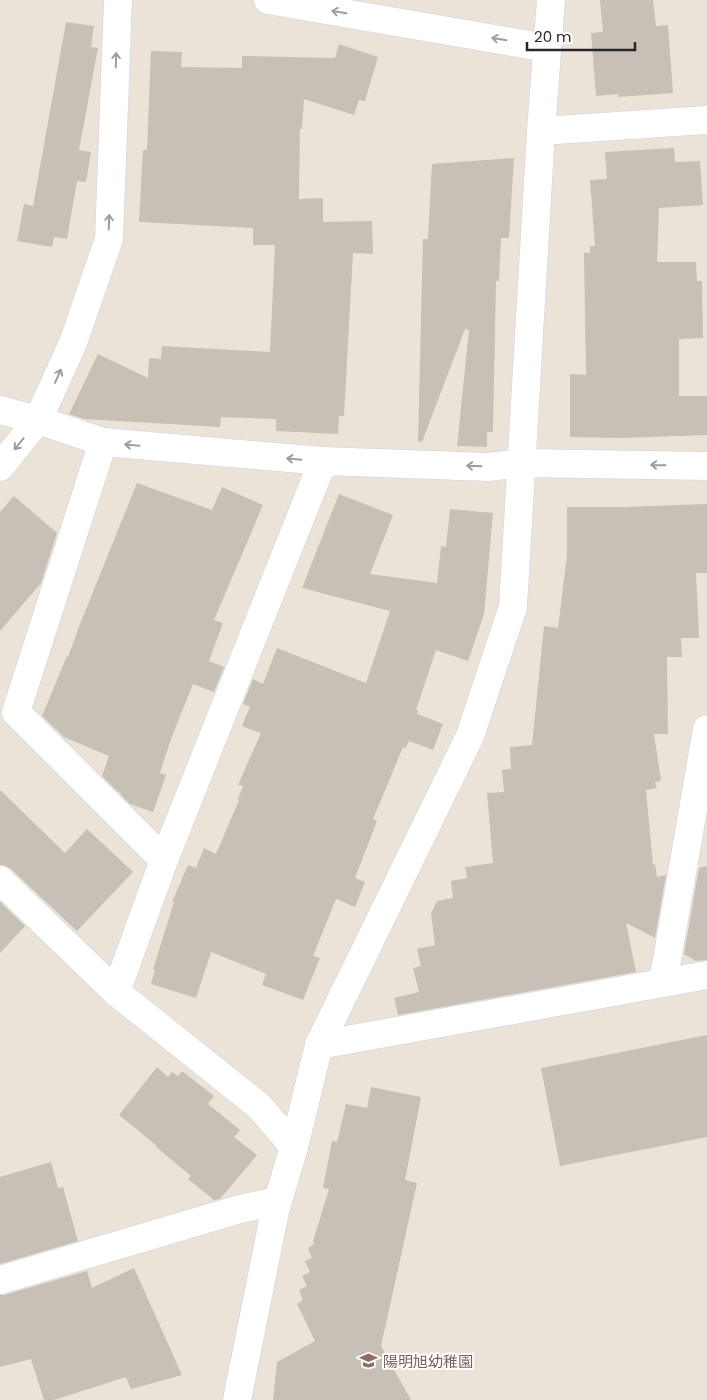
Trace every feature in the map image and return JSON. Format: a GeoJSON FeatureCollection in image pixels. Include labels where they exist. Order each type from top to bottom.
{"type":"FeatureCollection","features":[{"type":"Feature","properties":{"kind":"street"},"geometry":{"type":"LineString","coordinates":[[0,468],[38,420],[73,344],[109,239],[118,0]]}},
{"type":"Feature","properties":{"kind":"street"},"geometry":{"type":"LineString","coordinates":[[268,0],[547,48]]}},
{"type":"Feature","properties":{"kind":"street"},"geometry":{"type":"LineString","coordinates":[[237,1400],[278,1201],[294,1147],[319,1045],[470,736],[513,607],[541,131],[551,0]]}},
{"type":"Feature","properties":{"kind":"street"},"geometry":{"type":"LineString","coordinates":[[541,131],[707,120]]}},
{"type":"Feature","properties":{"kind":"street"},"geometry":{"type":"LineString","coordinates":[[0,410],[38,420],[103,442],[323,461],[488,467],[522,463],[707,466]]}},
{"type":"Feature","properties":{"kind":"street"},"geometry":{"type":"LineString","coordinates":[[103,442],[16,712],[164,860]]}},
{"type":"Feature","properties":{"kind":"street"},"geometry":{"type":"LineString","coordinates":[[116,992],[164,860],[323,461]]}},
{"type":"Feature","properties":{"kind":"street"},"geometry":{"type":"LineString","coordinates":[[663,983],[707,729]]}},
{"type":"Feature","properties":{"kind":"street"},"geometry":{"type":"LineString","coordinates":[[0,880],[116,992],[259,1106],[294,1147]]}},
{"type":"Feature","properties":{"kind":"street"},"geometry":{"type":"LineString","coordinates":[[319,1045],[707,975]]}},
{"type":"Feature","properties":{"kind":"street"},"geometry":{"type":"LineString","coordinates":[[0,1280],[240,1209],[278,1201]]}},
{"type":"Feature","properties":{"kind":"building"},"geometry":{"type":"Polygon","coordinates":[[[600,0],[653,0],[656,26],[668,25],[673,93],[618,97],[618,94],[596,96],[591,33],[603,32],[600,0]]]}},
{"type":"Feature","properties":{"kind":"building"},"geometry":{"type":"Polygon","coordinates":[[[66,22],[94,26],[91,47],[98,48],[79,150],[91,152],[86,182],[77,181],[67,239],[54,237],[52,247],[17,241],[24,204],[33,206],[66,22]]]}},
{"type":"Feature","properties":{"kind":"building"},"geometry":{"type":"Polygon","coordinates":[[[339,44],[378,57],[365,101],[359,100],[354,115],[304,99],[302,129],[300,129],[299,199],[323,198],[323,222],[372,221],[373,254],[353,253],[344,416],[339,416],[338,434],[276,431],[276,419],[221,417],[220,427],[84,419],[69,414],[98,354],[148,378],[149,358],[161,359],[162,346],[270,352],[275,245],[253,245],[253,228],[139,222],[143,150],[147,150],[151,51],[182,52],[181,67],[242,68],[242,56],[335,58],[339,44]]]}},
{"type":"Feature","properties":{"kind":"building"},"geometry":{"type":"Polygon","coordinates":[[[674,148],[675,162],[700,161],[703,205],[659,208],[657,262],[696,262],[697,281],[702,281],[703,338],[679,339],[679,396],[707,396],[707,435],[619,438],[570,437],[570,374],[586,375],[584,253],[590,253],[590,246],[595,246],[590,180],[607,179],[605,152],[674,148]]]}},
{"type":"Feature","properties":{"kind":"building"},"geometry":{"type":"Polygon","coordinates":[[[514,158],[509,238],[501,238],[499,281],[496,281],[493,432],[487,432],[487,447],[457,446],[469,330],[465,329],[422,442],[418,441],[423,239],[428,239],[432,164],[514,158]]]}},
{"type":"Feature","properties":{"kind":"building"},"geometry":{"type":"Polygon","coordinates":[[[137,483],[212,510],[222,487],[263,505],[214,620],[223,623],[209,661],[224,667],[214,692],[193,684],[171,739],[160,773],[166,775],[153,812],[130,804],[102,776],[109,756],[64,737],[42,716],[68,657],[137,483]]]}},
{"type":"Feature","properties":{"kind":"building"},"geometry":{"type":"Polygon","coordinates":[[[339,494],[393,515],[370,574],[437,583],[441,546],[446,547],[450,509],[493,513],[484,614],[468,661],[436,650],[416,710],[418,711],[417,714],[443,724],[433,750],[409,741],[406,748],[403,747],[373,819],[377,821],[355,878],[365,882],[355,907],[336,899],[313,956],[320,958],[303,1000],[262,985],[266,974],[211,952],[196,998],[151,984],[155,970],[153,969],[174,902],[172,902],[188,865],[196,868],[204,848],[216,854],[239,800],[243,786],[238,785],[261,733],[242,726],[250,707],[243,704],[253,679],[263,684],[277,648],[366,683],[390,611],[302,588],[339,494]]]}},
{"type":"Feature","properties":{"kind":"building"},"geometry":{"type":"Polygon","coordinates":[[[14,496],[57,533],[41,583],[0,631],[0,512],[14,496]]]}},
{"type":"Feature","properties":{"kind":"building"},"geometry":{"type":"Polygon","coordinates":[[[707,504],[707,573],[696,573],[699,638],[681,638],[682,657],[667,657],[668,734],[654,734],[661,781],[655,782],[657,788],[646,790],[653,865],[655,864],[657,877],[666,875],[655,938],[626,923],[636,972],[398,1015],[394,998],[419,992],[413,968],[421,966],[417,949],[435,945],[431,913],[437,901],[453,898],[451,881],[467,878],[465,867],[493,863],[487,793],[504,792],[502,770],[511,769],[510,747],[532,745],[544,626],[558,628],[567,555],[567,507],[707,504]]]}},
{"type":"Feature","properties":{"kind":"building"},"geometry":{"type":"Polygon","coordinates":[[[0,790],[65,853],[87,829],[133,872],[77,931],[11,869],[0,865],[0,790]]]}},
{"type":"Feature","properties":{"kind":"building"},"geometry":{"type":"Polygon","coordinates":[[[707,866],[707,960],[696,961],[684,954],[699,868],[707,866]]]}},
{"type":"Feature","properties":{"kind":"building"},"geometry":{"type":"Polygon","coordinates":[[[0,902],[25,926],[0,953],[0,902]]]}},
{"type":"Feature","properties":{"kind":"building"},"geometry":{"type":"Polygon","coordinates":[[[707,1035],[707,1137],[560,1166],[541,1068],[707,1035]]]}},
{"type":"Feature","properties":{"kind":"building"},"geometry":{"type":"Polygon","coordinates":[[[157,1067],[168,1077],[172,1072],[178,1076],[182,1071],[214,1096],[208,1104],[240,1130],[234,1137],[257,1155],[220,1199],[214,1200],[188,1179],[191,1176],[119,1115],[157,1067]]]}},
{"type":"Feature","properties":{"kind":"building"},"geometry":{"type":"Polygon","coordinates":[[[371,1087],[421,1097],[405,1180],[417,1183],[381,1346],[411,1400],[273,1400],[277,1362],[315,1341],[297,1304],[303,1300],[299,1290],[307,1286],[302,1276],[310,1272],[305,1261],[312,1258],[308,1248],[314,1244],[313,1241],[329,1189],[323,1188],[332,1141],[337,1142],[346,1104],[367,1108],[371,1087]]]}},
{"type":"Feature","properties":{"kind":"building"},"geometry":{"type":"Polygon","coordinates":[[[51,1162],[58,1188],[63,1187],[78,1241],[0,1264],[0,1177],[51,1162]]]}},
{"type":"Feature","properties":{"kind":"building"},"geometry":{"type":"Polygon","coordinates":[[[134,1268],[182,1375],[131,1389],[126,1377],[54,1400],[44,1400],[31,1359],[0,1367],[0,1295],[87,1271],[92,1288],[134,1268]]]}},
{"type":"Feature","properties":{"kind":"place","name":"陽明旭幼稚園"},"geometry":{"type":"Point","coordinates":[369,1361]}}]}
